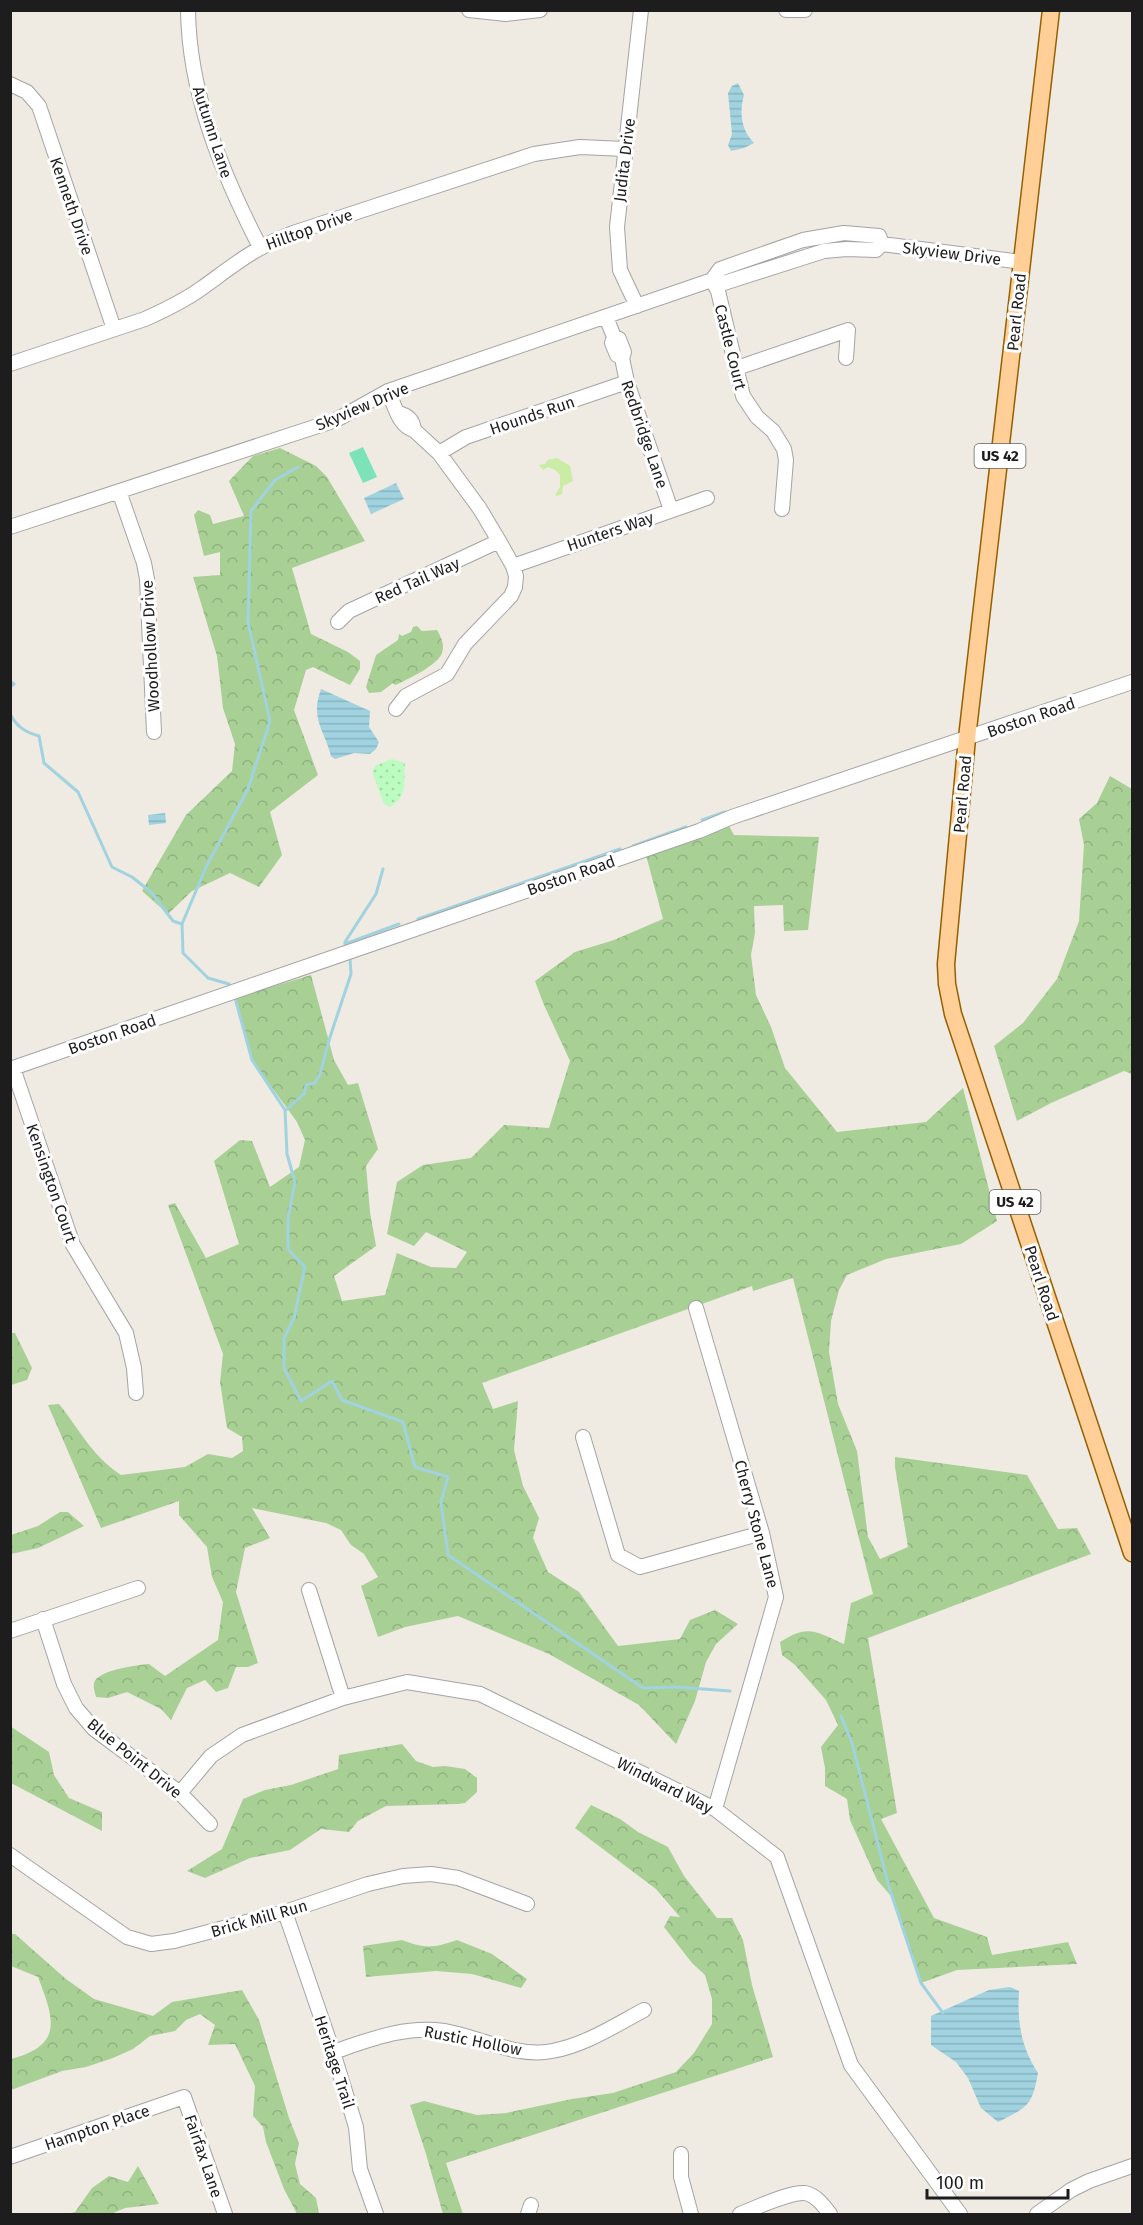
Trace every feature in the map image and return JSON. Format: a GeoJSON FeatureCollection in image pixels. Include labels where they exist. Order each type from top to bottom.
{"type":"FeatureCollection","features":[{"type":"Feature","properties":{"kind":"main road","name":"Pearl Road"},"geometry":{"type":"LineString","coordinates":[[1051,10],[967,738],[946,964],[951,1004],[1132,1547]]}},
{"type":"Feature","properties":{"kind":"street","name":"Autumn Lane"},"geometry":{"type":"LineString","coordinates":[[188,10],[190,50],[213,143],[238,204],[260,247]]}},
{"type":"Feature","properties":{"kind":"street"},"geometry":{"type":"LineString","coordinates":[[469,10],[507,14],[540,10]]}},
{"type":"Feature","properties":{"kind":"street","name":"Judita Drive"},"geometry":{"type":"LineString","coordinates":[[637,306],[620,270],[617,249],[617,213],[641,10]]}},
{"type":"Feature","properties":{"kind":"street"},"geometry":{"type":"LineString","coordinates":[[786,10],[805,10]]}},
{"type":"Feature","properties":{"kind":"street","name":"Kenneth Drive"},"geometry":{"type":"LineString","coordinates":[[16,86],[34,98],[39,106],[114,330]]}},
{"type":"Feature","properties":{"kind":"street","name":"Hilltop Drive"},"geometry":{"type":"LineString","coordinates":[[10,364],[145,319],[184,300],[238,260],[260,247],[293,233],[534,154],[580,147],[626,149]]}},
{"type":"Feature","properties":{"kind":"street","name":"Skyview Drive"},"geometry":{"type":"LineString","coordinates":[[10,527],[336,420],[388,391],[712,280],[720,269],[803,240],[843,233],[879,236],[882,244],[1022,262]]}},
{"type":"Feature","properties":{"kind":"street","name":"Castle Court"},"geometry":{"type":"LineString","coordinates":[[712,280],[718,291],[743,396],[757,417],[773,431],[784,449],[786,460],[782,509]]}},
{"type":"Feature","properties":{"kind":"street","name":"Redbridge Lane"},"geometry":{"type":"LineString","coordinates":[[606,317],[614,337],[619,339],[624,352],[622,358],[627,382],[671,510]]}},
{"type":"Feature","properties":{"kind":"street"},"geometry":{"type":"LineString","coordinates":[[737,368],[848,330],[846,358]]}},
{"type":"Feature","properties":{"kind":"street","name":"Hounds Run"},"geometry":{"type":"LineString","coordinates":[[439,453],[466,437],[627,382]]}},
{"type":"Feature","properties":{"kind":"street"},"geometry":{"type":"LineString","coordinates":[[388,391],[399,420],[406,428],[414,430],[439,453],[480,509],[513,566],[516,587],[511,596],[465,644],[447,674],[406,696],[396,709]]}},
{"type":"Feature","properties":{"kind":"street","name":"Woodhollow Drive"},"geometry":{"type":"LineString","coordinates":[[119,491],[144,563],[147,579],[154,732]]}},
{"type":"Feature","properties":{"kind":"street","name":"Hunters Way"},"geometry":{"type":"LineString","coordinates":[[513,566],[707,498]]}},
{"type":"Feature","properties":{"kind":"street","name":"Red Tail Way"},"geometry":{"type":"LineString","coordinates":[[338,622],[349,611],[499,541]]}},
{"type":"Feature","properties":{"kind":"street","name":"Boston Road"},"geometry":{"type":"LineString","coordinates":[[12,1069],[732,818],[1132,682]]}},
{"type":"Feature","properties":{"kind":"street","name":"Kensington Court"},"geometry":{"type":"LineString","coordinates":[[12,1069],[73,1245],[126,1333],[135,1368],[136,1393]]}},
{"type":"Feature","properties":{"kind":"street","name":"Cherry Stone Lane"},"geometry":{"type":"LineString","coordinates":[[696,1308],[762,1533],[776,1597],[715,1809]]}},
{"type":"Feature","properties":{"kind":"street"},"geometry":{"type":"LineString","coordinates":[[583,1437],[618,1555],[640,1567],[762,1533]]}},
{"type":"Feature","properties":{"kind":"street"},"geometry":{"type":"LineString","coordinates":[[10,1631],[138,1588]]}},
{"type":"Feature","properties":{"kind":"street"},"geometry":{"type":"LineString","coordinates":[[309,1590],[343,1698]]}},
{"type":"Feature","properties":{"kind":"street","name":"Blue Point Drive"},"geometry":{"type":"LineString","coordinates":[[42,1619],[64,1684],[76,1708],[94,1729],[180,1792],[210,1824]]}},
{"type":"Feature","properties":{"kind":"street","name":"Windward Way"},"geometry":{"type":"LineString","coordinates":[[180,1792],[211,1756],[242,1735],[343,1698],[407,1682],[480,1694],[715,1809],[777,1857],[851,2065],[960,2214]]}},
{"type":"Feature","properties":{"kind":"street","name":"Brick Mill Run"},"geometry":{"type":"LineString","coordinates":[[10,1855],[127,1937],[151,1944],[174,1941],[285,1912],[368,1884],[403,1876],[430,1874],[458,1878],[527,1904]]}},
{"type":"Feature","properties":{"kind":"street","name":"Heritage Trail"},"geometry":{"type":"LineString","coordinates":[[285,1912],[356,2127],[360,2169],[376,2214]]}},
{"type":"Feature","properties":{"kind":"street","name":"Rustic Hollow"},"geometry":{"type":"LineString","coordinates":[[333,2052],[415,2029],[445,2031],[495,2045],[550,2052],[586,2041],[644,2010]]}},
{"type":"Feature","properties":{"kind":"street","name":"Hampton Place"},"geometry":{"type":"LineString","coordinates":[[10,2157],[184,2097]]}},
{"type":"Feature","properties":{"kind":"street","name":"Fairfax Lane"},"geometry":{"type":"LineString","coordinates":[[184,2097],[225,2214]]}},
{"type":"Feature","properties":{"kind":"street"},"geometry":{"type":"LineString","coordinates":[[681,2154],[681,2177],[691,2214]]}},
{"type":"Feature","properties":{"kind":"street"},"geometry":{"type":"LineString","coordinates":[[1037,2214],[1089,2181],[1132,2166]]}},
{"type":"Feature","properties":{"kind":"street"},"geometry":{"type":"LineString","coordinates":[[740,2214],[793,2194],[807,2193],[822,2202],[830,2214]]}},
{"type":"Feature","properties":{"kind":"green space"},"geometry":{"type":"Polygon","coordinates":[[[363,447],[377,477],[363,483],[349,453],[363,447]]]}},
{"type":"Feature","properties":{"kind":"green space"},"geometry":{"type":"Polygon","coordinates":[[[280,448],[316,466],[327,477],[365,541],[292,568],[311,634],[348,652],[360,661],[360,669],[350,685],[313,667],[306,670],[294,710],[318,775],[270,812],[282,855],[259,887],[230,873],[192,891],[168,914],[142,891],[186,815],[232,771],[235,744],[223,708],[217,656],[193,577],[220,575],[220,552],[204,556],[194,515],[198,510],[210,515],[213,524],[244,516],[229,481],[253,456],[280,448]]]}},
{"type":"Feature","properties":{"kind":"green space"},"geometry":{"type":"Polygon","coordinates":[[[557,458],[570,466],[573,481],[563,486],[562,494],[557,496],[555,495],[560,487],[560,475],[548,467],[543,470],[539,465],[557,458]]]}},
{"type":"Feature","properties":{"kind":"green space"},"geometry":{"type":"Polygon","coordinates":[[[417,626],[422,631],[437,630],[443,647],[439,658],[407,680],[395,685],[393,683],[381,692],[369,693],[366,687],[376,655],[398,640],[399,634],[402,636],[411,632],[413,627],[417,626]]]}},
{"type":"Feature","properties":{"kind":"green space"},"geometry":{"type":"Polygon","coordinates":[[[392,759],[405,763],[403,793],[390,807],[384,804],[372,772],[376,765],[392,759]]]}},
{"type":"Feature","properties":{"kind":"green space"},"geometry":{"type":"Polygon","coordinates":[[[1110,776],[1132,789],[1132,1074],[1124,1071],[1051,1103],[1017,1121],[994,1046],[1023,1023],[1057,979],[1079,921],[1084,845],[1079,819],[1097,803],[1110,776]]]}},
{"type":"Feature","properties":{"kind":"green space"},"geometry":{"type":"Polygon","coordinates":[[[729,826],[734,835],[819,837],[808,930],[784,931],[783,905],[754,906],[755,933],[751,955],[756,995],[771,1027],[785,1068],[837,1132],[926,1122],[963,1088],[997,1221],[961,1244],[886,1259],[847,1275],[839,1290],[831,1321],[829,1352],[838,1404],[857,1451],[868,1537],[880,1559],[908,1547],[895,1457],[1027,1475],[1058,1529],[1077,1528],[1091,1554],[868,1638],[897,1813],[881,1819],[934,1918],[987,1937],[992,1955],[1068,1942],[1077,1964],[957,1970],[921,1983],[892,1897],[877,1880],[850,1820],[847,1799],[825,1786],[825,1768],[821,1747],[838,1725],[826,1700],[795,1665],[782,1655],[780,1642],[798,1633],[812,1631],[844,1644],[851,1603],[873,1594],[793,1278],[753,1291],[752,1286],[482,1383],[493,1409],[518,1401],[514,1450],[523,1486],[539,1518],[533,1538],[548,1572],[579,1592],[618,1646],[680,1639],[690,1620],[715,1610],[738,1624],[716,1644],[706,1662],[695,1701],[676,1744],[639,1705],[549,1654],[458,1616],[405,1627],[378,1637],[361,1586],[378,1577],[364,1554],[351,1545],[341,1530],[326,1523],[252,1508],[270,1538],[245,1548],[236,1592],[258,1663],[248,1667],[236,1667],[228,1688],[216,1692],[205,1680],[187,1688],[171,1720],[161,1709],[127,1692],[108,1698],[96,1697],[94,1683],[102,1675],[119,1669],[149,1664],[165,1676],[218,1640],[223,1602],[212,1577],[207,1547],[179,1515],[179,1501],[101,1528],[48,1405],[59,1404],[94,1451],[121,1475],[185,1467],[208,1454],[232,1458],[243,1451],[242,1437],[227,1428],[220,1382],[223,1354],[168,1205],[175,1203],[206,1258],[239,1244],[214,1161],[240,1140],[252,1141],[270,1187],[299,1167],[305,1140],[297,1122],[252,1060],[235,998],[311,975],[334,1060],[348,1085],[358,1083],[378,1149],[366,1166],[376,1246],[334,1276],[342,1301],[385,1295],[397,1253],[431,1267],[456,1268],[467,1252],[426,1232],[414,1246],[387,1234],[397,1182],[423,1165],[471,1158],[504,1125],[549,1128],[570,1061],[535,981],[575,952],[614,940],[663,919],[646,855],[729,826]]]}},
{"type":"Feature","properties":{"kind":"green space"},"geometry":{"type":"Polygon","coordinates":[[[11,1333],[15,1333],[32,1368],[27,1380],[11,1385],[11,1333]]]}},
{"type":"Feature","properties":{"kind":"green space"},"geometry":{"type":"Polygon","coordinates":[[[60,1512],[68,1512],[84,1526],[38,1548],[11,1554],[11,1535],[38,1526],[60,1512]]]}},
{"type":"Feature","properties":{"kind":"green space"},"geometry":{"type":"Polygon","coordinates":[[[10,1726],[49,1752],[54,1775],[69,1798],[102,1812],[102,1831],[11,1783],[10,1726]]]}},
{"type":"Feature","properties":{"kind":"green space"},"geometry":{"type":"Polygon","coordinates":[[[402,1744],[416,1761],[433,1767],[465,1769],[477,1778],[477,1792],[465,1803],[386,1806],[358,1821],[349,1832],[321,1829],[290,1850],[250,1858],[205,1878],[187,1871],[222,1849],[243,1799],[265,1790],[291,1785],[338,1769],[339,1755],[402,1744]]]}},
{"type":"Feature","properties":{"kind":"green space"},"geometry":{"type":"Polygon","coordinates":[[[591,1805],[668,1847],[684,1876],[717,1918],[732,1918],[743,1940],[752,1985],[773,2057],[446,2163],[463,2214],[443,2214],[410,2105],[424,2101],[477,2115],[506,2113],[613,2093],[676,2072],[694,2053],[712,2024],[712,1999],[705,1975],[692,1963],[664,1927],[670,1916],[680,1917],[656,1889],[575,1828],[591,1805]]]}},
{"type":"Feature","properties":{"kind":"green space"},"geometry":{"type":"Polygon","coordinates":[[[11,1934],[15,1934],[66,1979],[94,1999],[153,2016],[172,2002],[242,1990],[259,2020],[299,2143],[295,2164],[300,2184],[316,2198],[319,2214],[297,2214],[284,2189],[266,2142],[263,2127],[253,2116],[255,2086],[235,2044],[208,2045],[215,2025],[200,2014],[186,2020],[175,2031],[150,2036],[133,2049],[113,2058],[86,2067],[62,2071],[11,2090],[11,2059],[40,2046],[47,2038],[50,2018],[38,1977],[11,1966],[11,1934]]]}},
{"type":"Feature","properties":{"kind":"green space"},"geometry":{"type":"Polygon","coordinates":[[[402,1940],[430,1946],[457,1940],[492,1954],[527,1979],[521,1988],[472,1974],[436,1971],[366,1977],[363,1946],[402,1940]]]}},
{"type":"Feature","properties":{"kind":"green space"},"geometry":{"type":"Polygon","coordinates":[[[138,2166],[159,2204],[125,2208],[111,2214],[67,2214],[75,2212],[92,2188],[109,2176],[128,2182],[138,2166]]]}},
{"type":"Feature","properties":{"kind":"water"},"geometry":{"type":"Polygon","coordinates":[[[738,83],[744,95],[742,114],[744,127],[754,143],[731,151],[728,145],[732,134],[728,93],[732,86],[738,83]]]}},
{"type":"Feature","properties":{"kind":"water"},"geometry":{"type":"Polygon","coordinates":[[[396,483],[404,499],[371,514],[364,498],[396,483]]]}},
{"type":"Feature","properties":{"kind":"water"},"geometry":{"type":"Polygon","coordinates":[[[321,689],[370,711],[369,727],[379,742],[370,754],[354,753],[335,759],[331,756],[317,716],[321,689]]]}},
{"type":"Feature","properties":{"kind":"water"},"geometry":{"type":"Polygon","coordinates":[[[165,813],[166,823],[149,825],[148,815],[165,813]]]}},
{"type":"Feature","properties":{"kind":"water"},"geometry":{"type":"Polygon","coordinates":[[[1010,1987],[1019,1991],[1021,2034],[1038,2073],[1027,2105],[998,2122],[981,2108],[968,2078],[956,2062],[931,2045],[931,2016],[989,1990],[1010,1987]]]}},
{"type":"Feature","properties":{"kind":"waterway"},"geometry":{"type":"LineString","coordinates":[[229,984],[208,978],[183,953],[182,924],[207,865],[248,789],[270,721],[248,622],[251,511],[275,480],[298,467]]}},
{"type":"Feature","properties":{"kind":"waterway"},"geometry":{"type":"LineString","coordinates":[[10,681],[14,684],[10,687]]}},
{"type":"Feature","properties":{"kind":"waterway"},"geometry":{"type":"LineString","coordinates":[[10,714],[22,728],[39,736],[44,763],[78,792],[112,867],[132,877],[151,892],[173,921],[182,924]]}},
{"type":"Feature","properties":{"kind":"waterway"},"geometry":{"type":"LineString","coordinates":[[702,820],[725,812]]}},
{"type":"Feature","properties":{"kind":"waterway"},"geometry":{"type":"LineString","coordinates":[[633,846],[686,827]]}},
{"type":"Feature","properties":{"kind":"waterway"},"geometry":{"type":"LineString","coordinates":[[418,919],[620,849]]}},
{"type":"Feature","properties":{"kind":"waterway"},"geometry":{"type":"LineString","coordinates":[[345,944],[376,894],[383,869]]}},
{"type":"Feature","properties":{"kind":"waterway"},"geometry":{"type":"LineString","coordinates":[[345,944],[399,924]]}},
{"type":"Feature","properties":{"kind":"waterway"},"geometry":{"type":"LineString","coordinates":[[286,1110],[304,1094],[306,1085],[315,1083],[320,1074],[351,974],[350,959]]}},
{"type":"Feature","properties":{"kind":"waterway"},"geometry":{"type":"LineString","coordinates":[[235,998],[252,1060],[285,1110],[287,1154],[295,1182],[288,1219],[288,1249],[305,1267],[294,1318],[284,1338],[284,1368],[301,1401],[332,1381],[342,1400],[403,1422],[415,1467],[448,1477],[441,1502],[448,1555],[643,1688],[676,1687],[730,1691]]}},
{"type":"Feature","properties":{"kind":"waterway"},"geometry":{"type":"LineString","coordinates":[[841,1716],[852,1743],[889,1887],[921,1983],[943,2013]]}}]}
